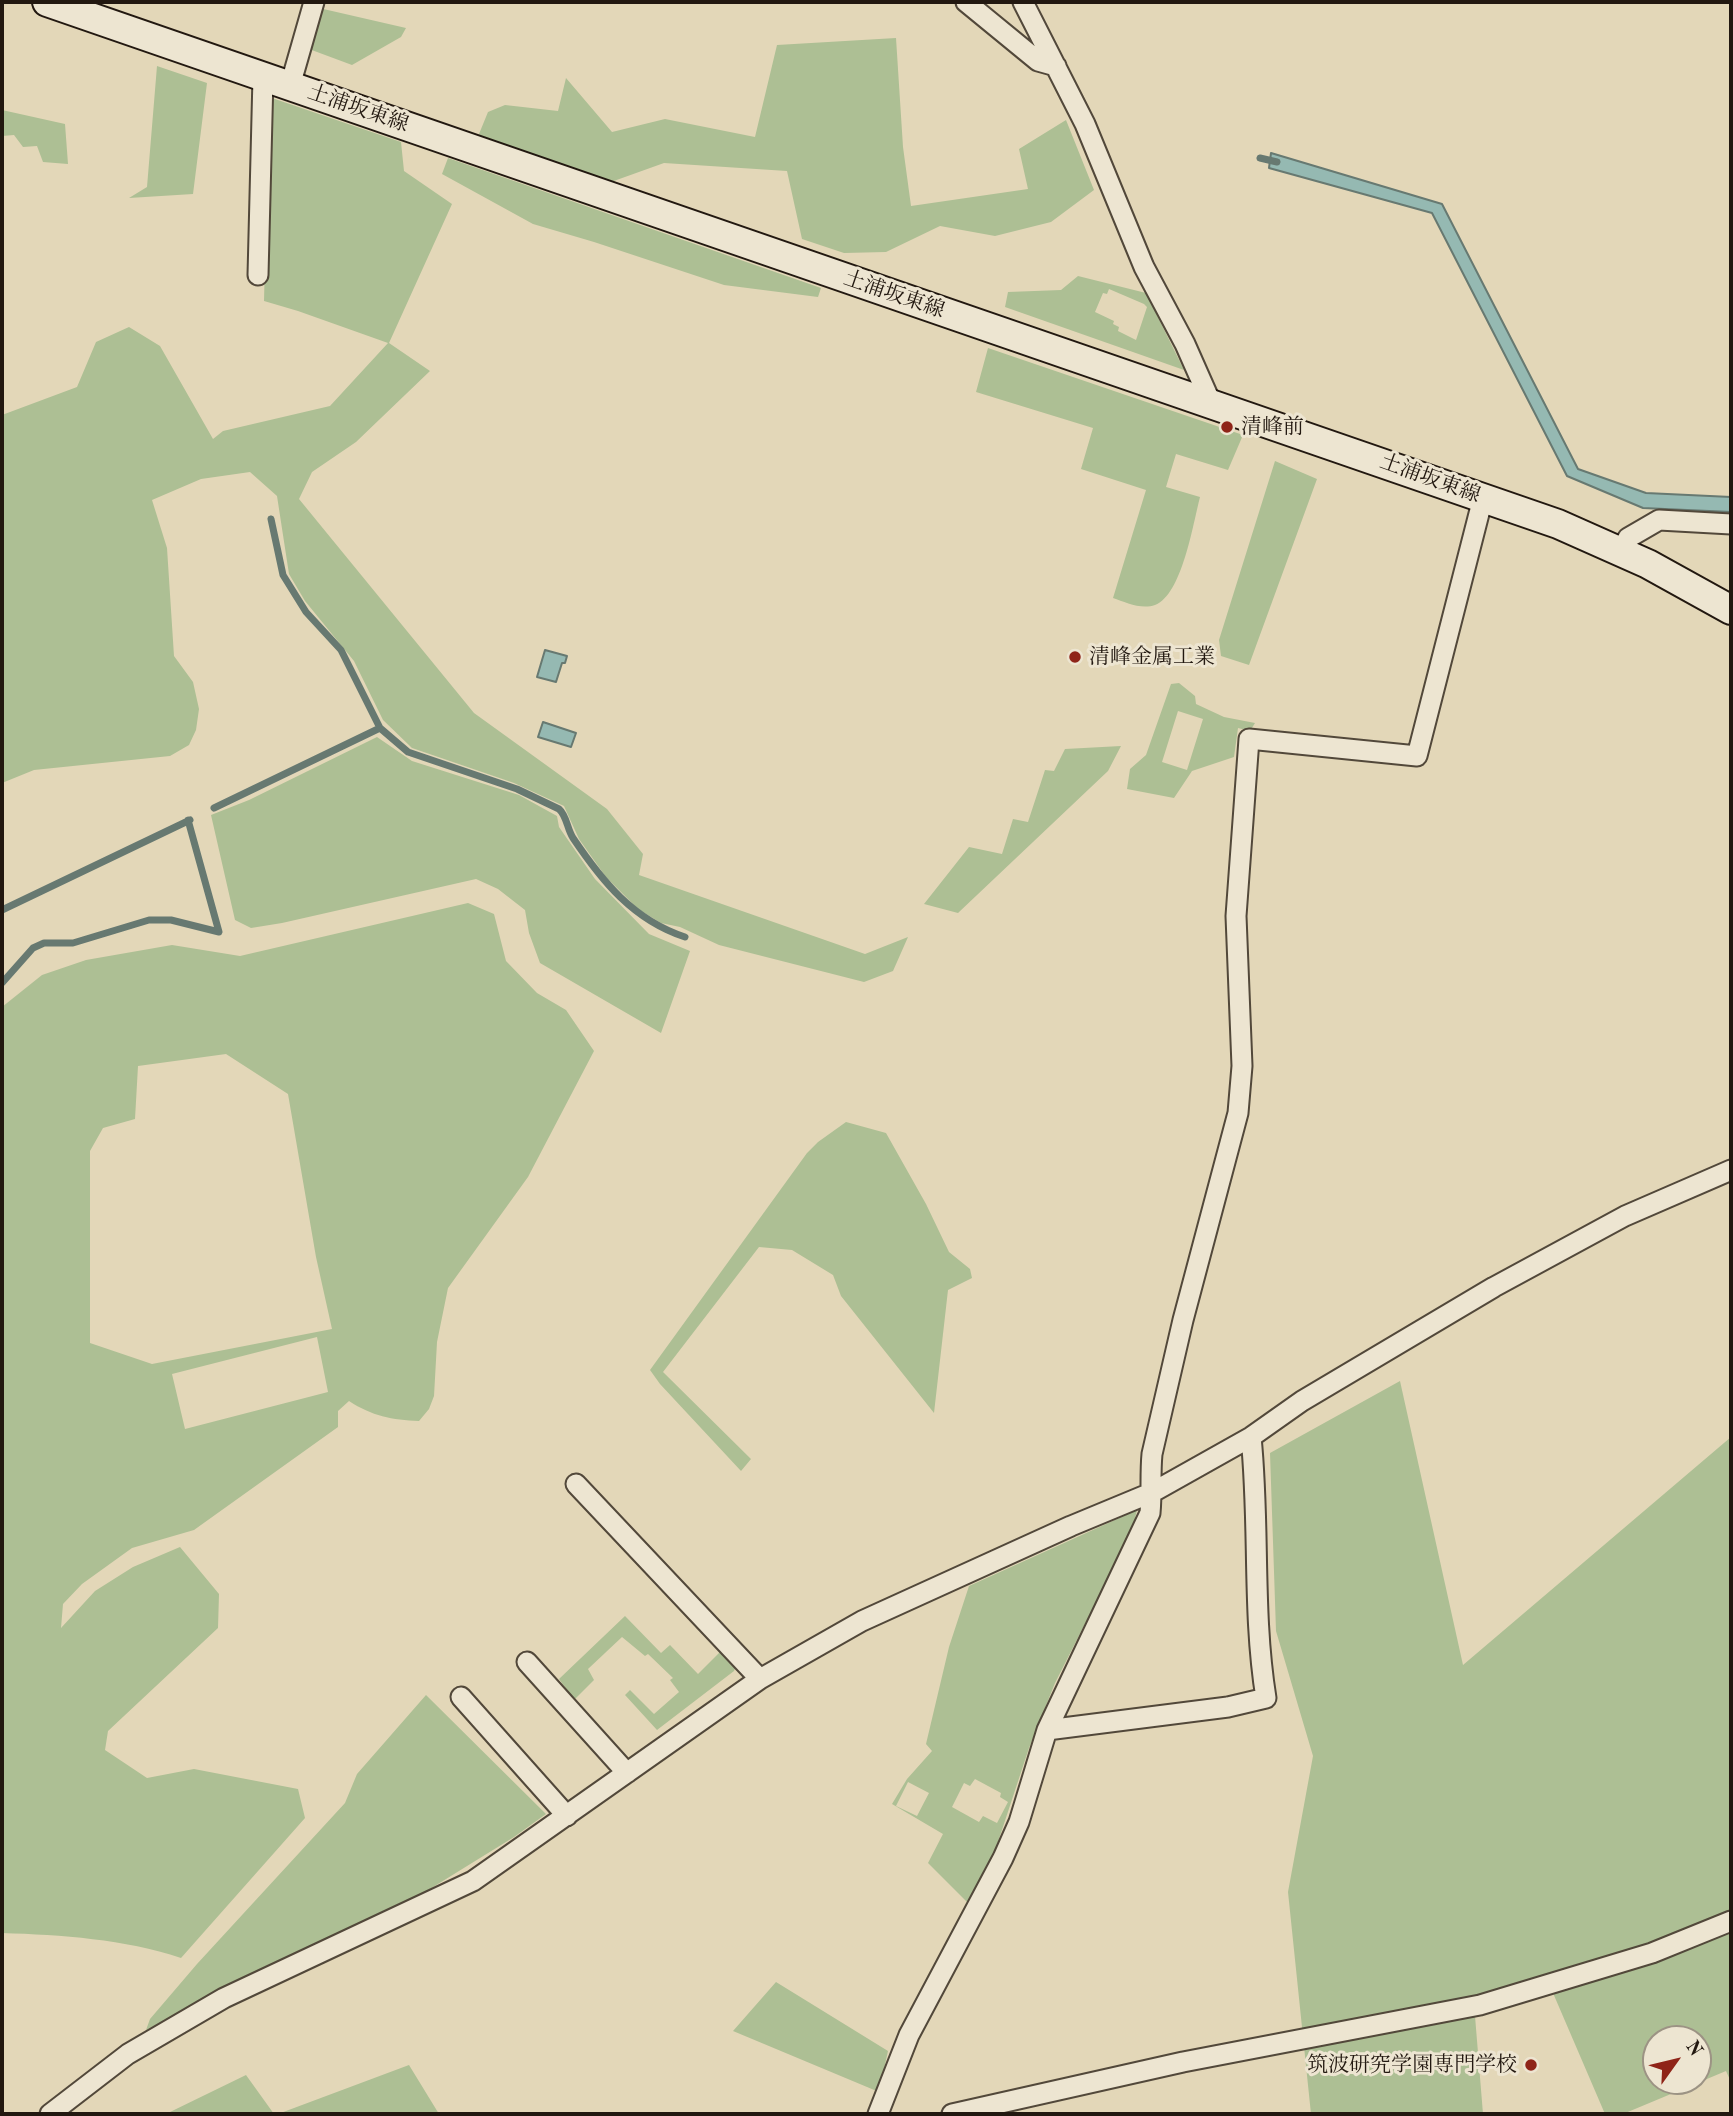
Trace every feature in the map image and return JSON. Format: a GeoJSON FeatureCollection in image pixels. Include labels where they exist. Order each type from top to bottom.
{"type":"FeatureCollection","features":[{"type":"Feature","properties":{"kind":"main road","name":"土浦坂東線"},"geometry":{"type":"LineString","coordinates":[[47,2],[1558,524],[1648,564],[1731,610]]}},
{"type":"Feature","properties":{"kind":"street"},"geometry":{"type":"LineString","coordinates":[[290,86],[314,2]]}},
{"type":"Feature","properties":{"kind":"street"},"geometry":{"type":"LineString","coordinates":[[965,2],[1038,61],[1056,66]]}},
{"type":"Feature","properties":{"kind":"street"},"geometry":{"type":"LineString","coordinates":[[1023,2],[1085,124],[1144,267],[1185,344],[1212,405]]}},
{"type":"Feature","properties":{"kind":"street"},"geometry":{"type":"LineString","coordinates":[[258,275],[263,77]]}},
{"type":"Feature","properties":{"kind":"street"},"geometry":{"type":"LineString","coordinates":[[878,2114],[909,2035],[1003,1858],[1019,1822],[1047,1730],[1150,1513],[1153,1492],[1150,1475],[1152,1454],[1189,1294],[1238,1113],[1242,1066],[1236,916],[1249,739],[1417,756],[1483,498]]}},
{"type":"Feature","properties":{"kind":"street"},"geometry":{"type":"LineString","coordinates":[[1621,551],[1628,538],[1659,520],[1731,524]]}},
{"type":"Feature","properties":{"kind":"street"},"geometry":{"type":"LineString","coordinates":[[50,2114],[128,2054],[224,1998],[473,1881],[760,1679],[862,1621],[1071,1526],[1153,1492],[1251,1437],[1302,1401],[1494,1287],[1625,1216],[1731,1170]]}},
{"type":"Feature","properties":{"kind":"street"},"geometry":{"type":"LineString","coordinates":[[1047,1730],[1228,1707],[1266,1698],[1259,1654],[1251,1437]]}},
{"type":"Feature","properties":{"kind":"street"},"geometry":{"type":"LineString","coordinates":[[576,1484],[760,1679]]}},
{"type":"Feature","properties":{"kind":"street"},"geometry":{"type":"LineString","coordinates":[[527,1662],[627,1773]]}},
{"type":"Feature","properties":{"kind":"street"},"geometry":{"type":"LineString","coordinates":[[461,1697],[567,1816]]}},
{"type":"Feature","properties":{"kind":"street"},"geometry":{"type":"LineString","coordinates":[[952,2114],[1183,2062],[1480,2005],[1652,1953],[1731,1921]]}},
{"type":"Feature","properties":{"kind":"green space"},"geometry":{"type":"Polygon","coordinates":[[[319,8],[406,28],[401,37],[352,65],[309,49],[319,8]]]}},
{"type":"Feature","properties":{"kind":"green space"},"geometry":{"type":"Polygon","coordinates":[[[896,38],[903,147],[911,206],[1028,189],[1019,149],[1066,120],[1094,190],[1051,222],[995,236],[940,226],[886,252],[844,253],[802,239],[787,171],[664,163],[611,182],[483,142],[479,134],[488,112],[505,105],[558,111],[566,78],[612,132],[665,119],[755,137],[777,45],[896,38]]]}},
{"type":"Feature","properties":{"kind":"green space"},"geometry":{"type":"Polygon","coordinates":[[[157,66],[207,83],[193,194],[129,198],[147,187],[157,66]]]}},
{"type":"Feature","properties":{"kind":"green space"},"geometry":{"type":"Polygon","coordinates":[[[269,97],[401,142],[404,171],[452,204],[389,343],[430,371],[356,442],[312,472],[299,499],[474,713],[607,809],[643,854],[639,875],[865,954],[908,937],[893,971],[864,982],[719,945],[680,927],[661,923],[638,909],[606,877],[579,839],[564,806],[514,783],[412,748],[383,720],[354,661],[305,601],[289,574],[277,496],[250,472],[201,479],[152,500],[167,548],[174,656],[193,682],[199,709],[196,730],[189,745],[170,756],[34,770],[2,783],[2,415],[77,387],[96,342],[129,327],[160,346],[213,439],[223,431],[330,406],[388,343],[264,301],[269,97]]]}},
{"type":"Feature","properties":{"kind":"green space"},"geometry":{"type":"Polygon","coordinates":[[[2,110],[65,124],[68,164],[43,162],[37,146],[23,147],[14,135],[2,136],[2,110]]]}},
{"type":"Feature","properties":{"kind":"green space"},"geometry":{"type":"Polygon","coordinates":[[[448,158],[821,288],[818,297],[724,285],[533,224],[442,174],[448,158]]]}},
{"type":"Feature","properties":{"kind":"green space"},"geometry":{"type":"Polygon","coordinates":[[[1078,276],[1146,293],[1184,370],[1005,307],[1008,292],[1061,290],[1078,276]],[[1109,289],[1107,294],[1103,293],[1095,312],[1114,321],[1113,324],[1119,327],[1118,331],[1136,340],[1147,307],[1109,289]]]}},
{"type":"Feature","properties":{"kind":"green space"},"geometry":{"type":"Polygon","coordinates":[[[988,348],[1243,435],[1228,470],[1176,454],[1166,487],[1200,497],[1179,574],[1164,599],[1155,605],[1139,606],[1113,598],[1146,490],[1081,469],[1093,428],[976,392],[988,348]]]}},
{"type":"Feature","properties":{"kind":"green space"},"geometry":{"type":"Polygon","coordinates":[[[1275,461],[1317,479],[1249,665],[1221,656],[1219,640],[1275,461]]]}},
{"type":"Feature","properties":{"kind":"green space"},"geometry":{"type":"Polygon","coordinates":[[[1179,683],[1195,696],[1196,704],[1224,717],[1255,723],[1250,731],[1238,728],[1234,757],[1192,771],[1174,798],[1127,789],[1130,769],[1146,755],[1171,684],[1179,683]],[[1178,711],[1162,762],[1187,770],[1203,719],[1178,711]]]}},
{"type":"Feature","properties":{"kind":"green space"},"geometry":{"type":"Polygon","coordinates":[[[377,737],[412,761],[519,795],[557,816],[559,827],[595,879],[649,934],[690,951],[661,1033],[540,963],[529,933],[525,910],[498,889],[476,879],[282,923],[251,928],[235,920],[211,815],[249,800],[377,737]]]}},
{"type":"Feature","properties":{"kind":"green space"},"geometry":{"type":"Polygon","coordinates":[[[1121,746],[1108,771],[958,913],[924,904],[969,847],[1002,854],[1013,819],[1028,822],[1045,770],[1054,771],[1065,749],[1121,746]]]}},
{"type":"Feature","properties":{"kind":"green space"},"geometry":{"type":"Polygon","coordinates":[[[468,903],[494,914],[506,961],[537,993],[566,1010],[594,1051],[528,1177],[448,1288],[437,1342],[434,1396],[429,1409],[419,1421],[382,1416],[349,1401],[338,1411],[338,1427],[194,1530],[132,1548],[82,1584],[63,1604],[61,1628],[95,1591],[133,1567],[180,1547],[219,1594],[218,1628],[108,1731],[105,1750],[147,1778],[194,1769],[298,1789],[305,1818],[181,1958],[115,1942],[2,1933],[2,1007],[42,975],[86,960],[172,945],[240,956],[468,903]],[[226,1054],[138,1066],[135,1119],[103,1128],[90,1151],[90,1343],[152,1364],[332,1329],[316,1257],[288,1094],[226,1054]],[[317,1337],[172,1374],[185,1429],[328,1392],[317,1337]]]}},
{"type":"Feature","properties":{"kind":"green space"},"geometry":{"type":"Polygon","coordinates":[[[846,1122],[886,1133],[926,1204],[949,1252],[970,1269],[972,1278],[948,1290],[934,1413],[841,1296],[833,1275],[792,1250],[759,1247],[663,1372],[751,1459],[741,1471],[650,1370],[807,1153],[846,1122]]]}},
{"type":"Feature","properties":{"kind":"green space"},"geometry":{"type":"Polygon","coordinates":[[[1400,1381],[1463,1665],[1731,1437],[1731,2082],[1726,2071],[1712,2077],[1712,2025],[1642,2025],[1642,2095],[1669,2095],[1623,2114],[1605,2114],[1553,1993],[1475,2016],[1483,2114],[1311,2114],[1288,1892],[1313,1756],[1276,1631],[1270,1453],[1400,1381]]]}},
{"type":"Feature","properties":{"kind":"green space"},"geometry":{"type":"Polygon","coordinates":[[[1137,1510],[1132,1531],[1055,1683],[1029,1748],[994,1854],[968,1903],[928,1863],[943,1834],[892,1804],[907,1779],[932,1751],[926,1744],[949,1647],[969,1586],[1137,1510]],[[975,1779],[970,1786],[964,1783],[952,1807],[979,1822],[983,1816],[997,1823],[1008,1802],[1000,1797],[1001,1793],[975,1779]],[[908,1782],[896,1806],[917,1816],[929,1793],[908,1782]]]}},
{"type":"Feature","properties":{"kind":"green space"},"geometry":{"type":"Polygon","coordinates":[[[625,1616],[661,1653],[670,1645],[698,1674],[723,1649],[737,1664],[734,1671],[657,1730],[625,1695],[630,1690],[654,1714],[679,1692],[670,1680],[673,1678],[648,1654],[645,1656],[622,1637],[588,1669],[594,1680],[574,1700],[559,1679],[625,1616]]]}},
{"type":"Feature","properties":{"kind":"green space"},"geometry":{"type":"Polygon","coordinates":[[[426,1695],[546,1814],[425,1892],[146,2030],[150,2019],[197,1964],[345,1803],[357,1774],[426,1695]]]}},
{"type":"Feature","properties":{"kind":"green space"},"geometry":{"type":"Polygon","coordinates":[[[776,1982],[888,2051],[879,2092],[733,2031],[776,1982]]]}},
{"type":"Feature","properties":{"kind":"green space"},"geometry":{"type":"Polygon","coordinates":[[[409,2065],[439,2114],[278,2114],[409,2065]]]}},
{"type":"Feature","properties":{"kind":"green space"},"geometry":{"type":"Polygon","coordinates":[[[246,2075],[274,2114],[165,2114],[170,2112],[246,2075]]]}},
{"type":"Feature","properties":{"kind":"water"},"geometry":{"type":"Polygon","coordinates":[[[1271,153],[1442,204],[1578,469],[1646,493],[1731,497],[1731,512],[1643,508],[1567,476],[1432,213],[1269,168],[1271,153]]]}},
{"type":"Feature","properties":{"kind":"water"},"geometry":{"type":"Polygon","coordinates":[[[545,650],[567,656],[556,682],[537,677],[545,650]]]}},
{"type":"Feature","properties":{"kind":"water"},"geometry":{"type":"Polygon","coordinates":[[[543,722],[576,733],[571,747],[538,737],[543,722]]]}},
{"type":"Feature","properties":{"kind":"waterway"},"geometry":{"type":"LineString","coordinates":[[1260,158],[1277,162]]}},
{"type":"Feature","properties":{"kind":"waterway"},"geometry":{"type":"LineString","coordinates":[[271,519],[283,575],[306,612],[341,650],[380,728],[408,752],[517,789],[559,809],[571,834],[607,884],[634,910],[666,930],[685,937]]}},
{"type":"Feature","properties":{"kind":"waterway"},"geometry":{"type":"LineString","coordinates":[[214,808],[380,728]]}},
{"type":"Feature","properties":{"kind":"waterway"},"geometry":{"type":"LineString","coordinates":[[2,983],[33,948],[44,943],[73,943],[149,920],[171,920],[219,932],[188,820]]}},
{"type":"Feature","properties":{"kind":"waterway"},"geometry":{"type":"LineString","coordinates":[[2,910],[190,820]]}},
{"type":"Feature","properties":{"kind":"place","name":"清峰前"},"geometry":{"type":"Point","coordinates":[1227,427]}},
{"type":"Feature","properties":{"kind":"place","name":"清峰金属工業"},"geometry":{"type":"Point","coordinates":[1075,657]}},
{"type":"Feature","properties":{"kind":"place","name":"筑波研究学園専門学校"},"geometry":{"type":"Point","coordinates":[1531,2065]}}]}
